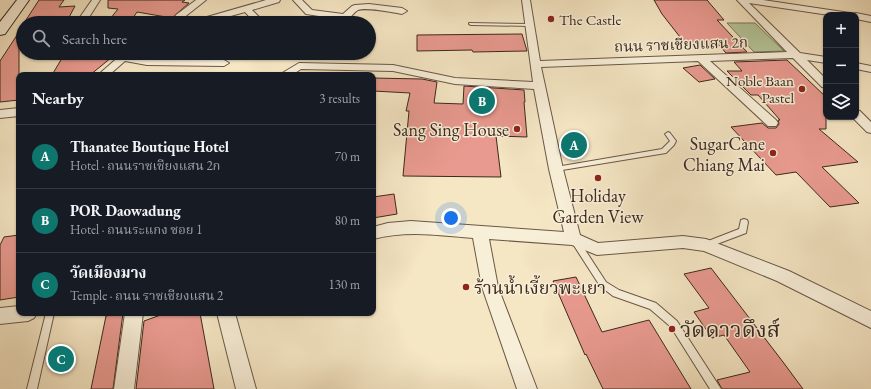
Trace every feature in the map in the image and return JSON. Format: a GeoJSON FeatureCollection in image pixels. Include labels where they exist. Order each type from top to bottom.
{"type":"FeatureCollection","features":[{"type":"Feature","properties":{"kind":"street"},"geometry":{"type":"LineString","coordinates":[[0,31],[23,0]]}},
{"type":"Feature","properties":{"kind":"street"},"geometry":{"type":"LineString","coordinates":[[86,16],[96,0]]}},
{"type":"Feature","properties":{"kind":"street"},"geometry":{"type":"LineString","coordinates":[[180,16],[202,0]]}},
{"type":"Feature","properties":{"kind":"street"},"geometry":{"type":"LineString","coordinates":[[219,16],[276,0]]}},
{"type":"Feature","properties":{"kind":"street"},"geometry":{"type":"LineString","coordinates":[[297,0],[310,12],[338,16]]}},
{"type":"Feature","properties":{"kind":"street"},"geometry":{"type":"LineString","coordinates":[[526,0],[540,86],[556,169],[573,239]]}},
{"type":"Feature","properties":{"kind":"street"},"geometry":{"type":"LineString","coordinates":[[741,0],[794,55],[825,84]]}},
{"type":"Feature","properties":{"kind":"street"},"geometry":{"type":"LineString","coordinates":[[750,0],[828,12]]}},
{"type":"Feature","properties":{"kind":"street"},"geometry":{"type":"LineString","coordinates":[[346,16],[355,8],[369,7],[402,11]]}},
{"type":"Feature","properties":{"kind":"street"},"geometry":{"type":"LineString","coordinates":[[246,8],[253,16]]}},
{"type":"Feature","properties":{"kind":"street"},"geometry":{"type":"LineString","coordinates":[[859,17],[871,19]]}},
{"type":"Feature","properties":{"kind":"street","name":"ถนน ราชเชียงแสน 2ก"},"geometry":{"type":"LineString","coordinates":[[537,64],[794,55],[823,60]]}},
{"type":"Feature","properties":{"kind":"street"},"geometry":{"type":"LineString","coordinates":[[700,58],[772,123]]}},
{"type":"Feature","properties":{"kind":"street"},"geometry":{"type":"LineString","coordinates":[[107,72],[121,60]]}},
{"type":"Feature","properties":{"kind":"street"},"geometry":{"type":"LineString","coordinates":[[140,60],[147,62],[224,63]]}},
{"type":"Feature","properties":{"kind":"street"},"geometry":{"type":"LineString","coordinates":[[289,72],[299,66],[393,68],[455,81],[540,86]]}},
{"type":"Feature","properties":{"kind":"street"},"geometry":{"type":"LineString","coordinates":[[859,67],[871,69]]}},
{"type":"Feature","properties":{"kind":"street"},"geometry":{"type":"LineString","coordinates":[[0,114],[16,112]]}},
{"type":"Feature","properties":{"kind":"street"},"geometry":{"type":"LineString","coordinates":[[859,117],[871,128]]}},
{"type":"Feature","properties":{"kind":"street"},"geometry":{"type":"LineString","coordinates":[[376,232],[388,229],[411,227],[573,239],[597,249],[682,242],[706,245],[783,276],[871,320]]}},
{"type":"Feature","properties":{"kind":"street"},"geometry":{"type":"LineString","coordinates":[[480,232],[490,287],[526,389]]}},
{"type":"Feature","properties":{"kind":"street"},"geometry":{"type":"LineString","coordinates":[[0,316],[16,314]]}},
{"type":"Feature","properties":{"kind":"street"},"geometry":{"type":"LineString","coordinates":[[124,389],[134,316]]}},
{"type":"Feature","properties":{"kind":"street"},"geometry":{"type":"LineString","coordinates":[[227,316],[246,389]]}},
{"type":"Feature","properties":{"kind":"lane"},"geometry":{"type":"LineString","coordinates":[[471,24],[531,25]]}},
{"type":"Feature","properties":{"kind":"lane"},"geometry":{"type":"LineString","coordinates":[[556,169],[664,151],[672,144],[668,134]]}},
{"type":"Feature","properties":{"kind":"lane"},"geometry":{"type":"LineString","coordinates":[[706,245],[732,237],[742,231],[744,222]]}},
{"type":"Feature","properties":{"kind":"lane"},"geometry":{"type":"LineString","coordinates":[[573,239],[603,284],[616,293],[653,306],[674,324],[716,389]]}},
{"type":"Feature","properties":{"kind":"lane"},"geometry":{"type":"LineString","coordinates":[[32,389],[49,316]]}},
{"type":"Feature","properties":{"kind":"green space"},"geometry":{"type":"Polygon","coordinates":[[[727,23],[755,23],[784,51],[754,52],[727,23]]]}},
{"type":"Feature","properties":{"kind":"building"},"geometry":{"type":"Polygon","coordinates":[[[39,0],[64,0],[59,7],[75,6],[70,16],[29,16],[39,0]]]}},
{"type":"Feature","properties":{"kind":"building"},"geometry":{"type":"Polygon","coordinates":[[[108,0],[185,0],[182,2],[189,3],[174,16],[160,16],[137,12],[134,16],[112,16],[118,9],[108,8],[108,0]]]}},
{"type":"Feature","properties":{"kind":"building"},"geometry":{"type":"Polygon","coordinates":[[[654,0],[707,0],[724,20],[717,20],[747,52],[726,53],[719,45],[687,46],[662,14],[654,0]]]}},
{"type":"Feature","properties":{"kind":"building"},"geometry":{"type":"Polygon","coordinates":[[[522,34],[527,51],[417,51],[417,35],[522,34]]]}},
{"type":"Feature","properties":{"kind":"building"},"geometry":{"type":"Polygon","coordinates":[[[16,37],[16,60],[19,60],[19,72],[16,72],[16,100],[0,102],[0,61],[16,37]]]}},
{"type":"Feature","properties":{"kind":"building"},"geometry":{"type":"Polygon","coordinates":[[[61,60],[108,60],[94,72],[54,72],[61,60]]]}},
{"type":"Feature","properties":{"kind":"building"},"geometry":{"type":"Polygon","coordinates":[[[787,60],[823,94],[823,120],[826,120],[826,129],[819,129],[858,162],[822,167],[859,203],[830,207],[796,172],[776,175],[731,127],[762,123],[768,128],[776,128],[779,124],[778,120],[780,120],[758,95],[751,95],[727,71],[742,71],[734,62],[787,60]]]}},
{"type":"Feature","properties":{"kind":"building"},"geometry":{"type":"Polygon","coordinates":[[[700,65],[715,79],[699,82],[683,68],[700,65]]]}},
{"type":"Feature","properties":{"kind":"building"},"geometry":{"type":"Polygon","coordinates":[[[376,78],[422,79],[437,82],[434,103],[463,104],[464,86],[524,90],[527,137],[496,136],[501,177],[403,176],[409,111],[406,111],[410,93],[376,91],[376,78]]]}},
{"type":"Feature","properties":{"kind":"building"},"geometry":{"type":"Polygon","coordinates":[[[394,194],[397,214],[376,218],[376,197],[394,194]]]}},
{"type":"Feature","properties":{"kind":"building"},"geometry":{"type":"Polygon","coordinates":[[[16,235],[16,297],[0,300],[0,245],[4,237],[16,235]]]}},
{"type":"Feature","properties":{"kind":"building"},"geometry":{"type":"Polygon","coordinates":[[[711,268],[803,389],[722,389],[717,380],[750,372],[724,335],[712,338],[694,312],[709,308],[684,274],[711,268]]]}},
{"type":"Feature","properties":{"kind":"building"},"geometry":{"type":"Polygon","coordinates":[[[576,277],[602,332],[649,320],[691,389],[603,389],[586,354],[585,355],[553,281],[576,277]]]}},
{"type":"Feature","properties":{"kind":"building"},"geometry":{"type":"Polygon","coordinates":[[[106,316],[123,316],[113,389],[91,389],[106,316]]]}},
{"type":"Feature","properties":{"kind":"building"},"geometry":{"type":"Polygon","coordinates":[[[158,316],[201,316],[214,389],[136,389],[144,321],[158,316]]]}},
{"type":"Feature","properties":{"kind":"place","name":"The Castle"},"geometry":{"type":"Point","coordinates":[551,19]}},
{"type":"Feature","properties":{"kind":"place","name":"Noble Baan Pastel"},"geometry":{"type":"Point","coordinates":[802,89]}},
{"type":"Feature","properties":{"kind":"place","name":"POR Daowadung"},"geometry":{"type":"Point","coordinates":[482,101]}},
{"type":"Feature","properties":{"kind":"place","name":"Sang Sing House"},"geometry":{"type":"Point","coordinates":[517,129]}},
{"type":"Feature","properties":{"kind":"place","name":"Thanatee Boutique Hotel"},"geometry":{"type":"Point","coordinates":[574,145]}},
{"type":"Feature","properties":{"kind":"place","name":"SugarCane Chiang Mai"},"geometry":{"type":"Point","coordinates":[773,153]}},
{"type":"Feature","properties":{"kind":"place","name":"Holiday Garden View"},"geometry":{"type":"Point","coordinates":[598,178]}},
{"type":"Feature","properties":{"kind":"place","name":"ร้านน้ำเงี้ยวพะเยา"},"geometry":{"type":"Point","coordinates":[466,287]}},
{"type":"Feature","properties":{"kind":"place","name":"วัดดาวดึงส์"},"geometry":{"type":"Point","coordinates":[672,329]}},
{"type":"Feature","properties":{"kind":"place","name":"วัดเมืองมาง"},"geometry":{"type":"Point","coordinates":[61,359]}}]}
